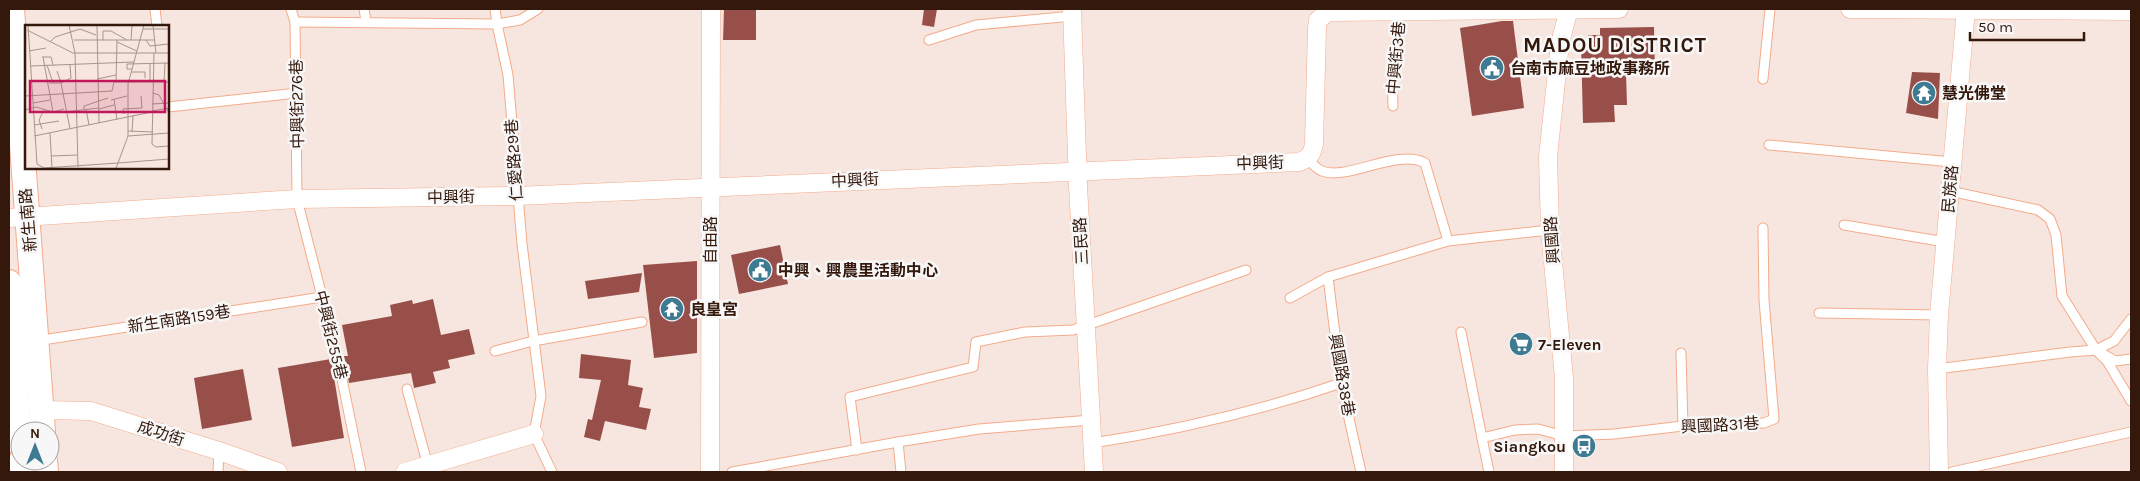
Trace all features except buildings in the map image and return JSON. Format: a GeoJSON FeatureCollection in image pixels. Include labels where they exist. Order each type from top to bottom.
{"type":"FeatureCollection","features":[{"type":"Feature","properties":{"kind":"main road","name":"新生南路"},"geometry":{"type":"LineString","coordinates":[[12,9],[23,121],[19,218],[36,341],[27,421]]}},
{"type":"Feature","properties":{"kind":"main road"},"geometry":{"type":"LineString","coordinates":[[9,282],[27,421]]}},
{"type":"Feature","properties":{"kind":"street","name":"自由路"},"geometry":{"type":"LineString","coordinates":[[710,472],[711,9]]}},
{"type":"Feature","properties":{"kind":"street","name":"興國路"},"geometry":{"type":"LineString","coordinates":[[1564,472],[1562,359],[1550,230],[1548,149],[1560,43],[1569,9]]}},
{"type":"Feature","properties":{"kind":"street","name":"中興街"},"geometry":{"type":"LineString","coordinates":[[19,218],[297,199],[517,196],[1078,170],[1299,162],[1307,159],[1312,153],[1314,144],[1318,20],[1328,12],[1364,10],[1619,9]]}},
{"type":"Feature","properties":{"kind":"street"},"geometry":{"type":"LineString","coordinates":[[1850,9],[2131,11]]}},
{"type":"Feature","properties":{"kind":"street","name":"民族路"},"geometry":{"type":"LineString","coordinates":[[1939,472],[1937,369],[1939,314],[1966,10]]}},
{"type":"Feature","properties":{"kind":"street","name":"三民路"},"geometry":{"type":"LineString","coordinates":[[1072,12],[1078,170],[1094,472]]}},
{"type":"Feature","properties":{"kind":"street","name":"成功街"},"geometry":{"type":"LineString","coordinates":[[42,421],[91,411],[219,451],[278,472]]}},
{"type":"Feature","properties":{"kind":"street"},"geometry":{"type":"LineString","coordinates":[[406,472],[534,434]]}},
{"type":"Feature","properties":{"kind":"lane"},"geometry":{"type":"LineString","coordinates":[[155,9],[157,25]]}},
{"type":"Feature","properties":{"kind":"lane","name":"中興街276巷"},"geometry":{"type":"LineString","coordinates":[[291,9],[295,22],[297,199]]}},
{"type":"Feature","properties":{"kind":"lane"},"geometry":{"type":"LineString","coordinates":[[364,9],[366,22]]}},
{"type":"Feature","properties":{"kind":"lane","name":"仁愛路29巷"},"geometry":{"type":"LineString","coordinates":[[495,9],[508,75],[517,196],[541,396],[534,434]]}},
{"type":"Feature","properties":{"kind":"lane"},"geometry":{"type":"LineString","coordinates":[[295,22],[497,24],[520,20],[538,9]]}},
{"type":"Feature","properties":{"kind":"lane"},"geometry":{"type":"LineString","coordinates":[[1763,79],[1770,9]]}},
{"type":"Feature","properties":{"kind":"lane","name":"中興街3巷"},"geometry":{"type":"LineString","coordinates":[[1393,106],[1392,70],[1400,11]]}},
{"type":"Feature","properties":{"kind":"lane"},"geometry":{"type":"LineString","coordinates":[[930,40],[976,25],[1072,12]]}},
{"type":"Feature","properties":{"kind":"lane"},"geometry":{"type":"LineString","coordinates":[[169,107],[297,93]]}},
{"type":"Feature","properties":{"kind":"lane"},"geometry":{"type":"LineString","coordinates":[[1769,145],[1952,162]]}},
{"type":"Feature","properties":{"kind":"lane"},"geometry":{"type":"LineString","coordinates":[[1307,159],[1322,171],[1335,173],[1398,160],[1418,159],[1425,163],[1448,242]]}},
{"type":"Feature","properties":{"kind":"lane"},"geometry":{"type":"LineString","coordinates":[[1950,191],[2038,210],[2050,219],[2056,235],[2062,296],[2131,401]]}},
{"type":"Feature","properties":{"kind":"lane","name":"中興街255巷"},"geometry":{"type":"LineString","coordinates":[[297,199],[337,355],[361,472]]}},
{"type":"Feature","properties":{"kind":"lane"},"geometry":{"type":"LineString","coordinates":[[1844,225],[1944,242]]}},
{"type":"Feature","properties":{"kind":"lane","name":"興國路31巷"},"geometry":{"type":"LineString","coordinates":[[1482,438],[1538,429],[1564,436],[1614,434],[1683,426],[1764,423],[1774,419],[1764,300],[1763,228]]}},
{"type":"Feature","properties":{"kind":"lane"},"geometry":{"type":"LineString","coordinates":[[1290,298],[1328,277],[1448,242],[1550,230]]}},
{"type":"Feature","properties":{"kind":"lane"},"geometry":{"type":"LineString","coordinates":[[857,450],[850,397],[973,367],[976,342],[1025,332],[1073,330],[1246,270]]}},
{"type":"Feature","properties":{"kind":"lane","name":"興國路38巷"},"geometry":{"type":"LineString","coordinates":[[1328,277],[1341,383],[1361,472]]}},
{"type":"Feature","properties":{"kind":"lane","name":"新生南路159巷"},"geometry":{"type":"LineString","coordinates":[[36,341],[322,297]]}},
{"type":"Feature","properties":{"kind":"lane"},"geometry":{"type":"LineString","coordinates":[[1818,313],[1939,314]]}},
{"type":"Feature","properties":{"kind":"lane"},"geometry":{"type":"LineString","coordinates":[[1937,369],[2096,350],[2114,341],[2131,319]]}},
{"type":"Feature","properties":{"kind":"lane"},"geometry":{"type":"LineString","coordinates":[[495,351],[533,341],[642,322]]}},
{"type":"Feature","properties":{"kind":"lane"},"geometry":{"type":"LineString","coordinates":[[1461,332],[1489,472]]}},
{"type":"Feature","properties":{"kind":"lane"},"geometry":{"type":"LineString","coordinates":[[2096,350],[2115,360],[2131,359]]}},
{"type":"Feature","properties":{"kind":"lane"},"geometry":{"type":"LineString","coordinates":[[1681,354],[1683,426]]}},
{"type":"Feature","properties":{"kind":"lane"},"geometry":{"type":"LineString","coordinates":[[1093,443],[1204,422],[1283,403],[1341,383]]}},
{"type":"Feature","properties":{"kind":"lane"},"geometry":{"type":"LineString","coordinates":[[407,389],[428,466]]}},
{"type":"Feature","properties":{"kind":"lane"},"geometry":{"type":"LineString","coordinates":[[732,472],[979,429],[1091,420]]}},
{"type":"Feature","properties":{"kind":"lane"},"geometry":{"type":"LineString","coordinates":[[1952,472],[2131,432]]}},
{"type":"Feature","properties":{"kind":"lane"},"geometry":{"type":"LineString","coordinates":[[534,434],[552,472]]}},
{"type":"Feature","properties":{"kind":"lane"},"geometry":{"type":"LineString","coordinates":[[898,442],[901,472]]}},
{"type":"Feature","properties":{"kind":"lane"},"geometry":{"type":"LineString","coordinates":[[218,472],[219,451]]}},
{"type":"Feature","properties":{"kind":"place","name":"台南市麻豆地政事務所"},"geometry":{"type":"Point","coordinates":[1492,68]}},
{"type":"Feature","properties":{"kind":"place","name":"慧光佛堂"},"geometry":{"type":"Point","coordinates":[1924,93]}},
{"type":"Feature","properties":{"kind":"place","name":"中興、興農里活動中心"},"geometry":{"type":"Point","coordinates":[760,270]}},
{"type":"Feature","properties":{"kind":"place","name":"良皇宮"},"geometry":{"type":"Point","coordinates":[672,309]}},
{"type":"Feature","properties":{"kind":"place","name":"7-Eleven"},"geometry":{"type":"Point","coordinates":[1521,344]}},
{"type":"Feature","properties":{"kind":"place","name":"Siangkou"},"geometry":{"type":"Point","coordinates":[1584,446]}},
{"type":"Feature","properties":{"kind":"district","name":"MADOU DISTRICT"},"geometry":{"type":"Point","coordinates":[1615,45]}}]}
